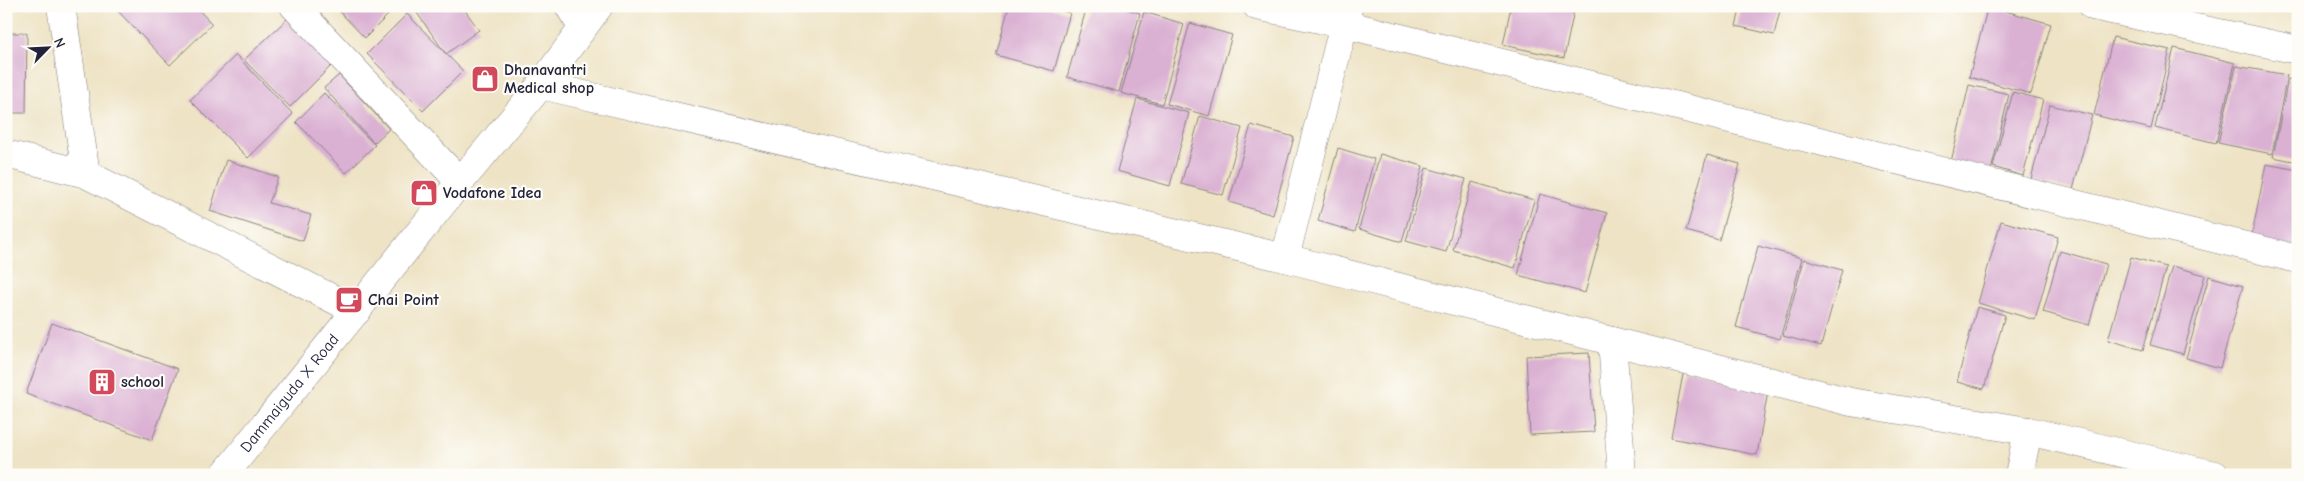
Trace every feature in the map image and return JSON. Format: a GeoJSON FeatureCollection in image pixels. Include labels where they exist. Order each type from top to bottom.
{"type":"FeatureCollection","features":[{"type":"Feature","properties":{"kind":"street"},"geometry":{"type":"LineString","coordinates":[[62,6],[86,174]]}},
{"type":"Feature","properties":{"kind":"street"},"geometry":{"type":"LineString","coordinates":[[294,6],[460,182]]}},
{"type":"Feature","properties":{"kind":"street","name":"Dammaiguda X Road"},"geometry":{"type":"LineString","coordinates":[[224,475],[460,182],[541,85],[576,17],[599,6]]}},
{"type":"Feature","properties":{"kind":"street"},"geometry":{"type":"LineString","coordinates":[[1257,6],[1346,15],[2298,260]]}},
{"type":"Feature","properties":{"kind":"street"},"geometry":{"type":"LineString","coordinates":[[2093,6],[2298,50]]}},
{"type":"Feature","properties":{"kind":"street"},"geometry":{"type":"LineString","coordinates":[[1284,258],[1346,15]]}},
{"type":"Feature","properties":{"kind":"street"},"geometry":{"type":"LineString","coordinates":[[541,85],[1284,258],[1851,402],[2028,431],[2215,475]]}},
{"type":"Feature","properties":{"kind":"street"},"geometry":{"type":"LineString","coordinates":[[6,154],[86,174],[357,311]]}},
{"type":"Feature","properties":{"kind":"street"},"geometry":{"type":"LineString","coordinates":[[1612,341],[1622,475]]}},
{"type":"Feature","properties":{"kind":"street"},"geometry":{"type":"LineString","coordinates":[[2019,475],[2028,431]]}},
{"type":"Feature","properties":{"kind":"building"},"geometry":{"type":"Polygon","coordinates":[[[113,6],[195,6],[212,24],[170,65],[113,6]]]}},
{"type":"Feature","properties":{"kind":"building"},"geometry":{"type":"Polygon","coordinates":[[[334,6],[397,6],[365,38],[334,6]]]}},
{"type":"Feature","properties":{"kind":"building"},"geometry":{"type":"Polygon","coordinates":[[[412,6],[462,6],[479,30],[446,54],[412,6]]]}},
{"type":"Feature","properties":{"kind":"building"},"geometry":{"type":"Polygon","coordinates":[[[1009,6],[1045,6],[1070,13],[1054,71],[996,55],[1009,6]]]}},
{"type":"Feature","properties":{"kind":"building"},"geometry":{"type":"Polygon","coordinates":[[[1087,6],[1116,6],[1140,13],[1119,92],[1067,77],[1087,6]]]}},
{"type":"Feature","properties":{"kind":"building"},"geometry":{"type":"Polygon","coordinates":[[[1511,6],[1575,6],[1564,58],[1503,45],[1511,6]]]}},
{"type":"Feature","properties":{"kind":"building"},"geometry":{"type":"Polygon","coordinates":[[[1741,6],[1781,6],[1774,35],[1736,26],[1741,6]]]}},
{"type":"Feature","properties":{"kind":"building"},"geometry":{"type":"Polygon","coordinates":[[[1988,6],[2051,24],[2031,94],[1969,77],[1988,6]]]}},
{"type":"Feature","properties":{"kind":"building"},"geometry":{"type":"Polygon","coordinates":[[[1144,12],[1184,24],[1162,104],[1121,93],[1144,12]]]}},
{"type":"Feature","properties":{"kind":"building"},"geometry":{"type":"Polygon","coordinates":[[[407,14],[463,71],[423,111],[367,54],[407,14]]]}},
{"type":"Feature","properties":{"kind":"building"},"geometry":{"type":"Polygon","coordinates":[[[287,19],[332,65],[290,107],[244,60],[287,19]]]}},
{"type":"Feature","properties":{"kind":"building"},"geometry":{"type":"Polygon","coordinates":[[[1190,23],[1232,35],[1209,116],[1167,104],[1190,23]]]}},
{"type":"Feature","properties":{"kind":"building"},"geometry":{"type":"Polygon","coordinates":[[[6,33],[27,33],[26,113],[6,113],[6,33]]]}},
{"type":"Feature","properties":{"kind":"building"},"geometry":{"type":"Polygon","coordinates":[[[2113,37],[2170,50],[2151,129],[2094,115],[2113,37]]]}},
{"type":"Feature","properties":{"kind":"building"},"geometry":{"type":"Polygon","coordinates":[[[2174,48],[2235,63],[2216,143],[2155,128],[2174,48]]]}},
{"type":"Feature","properties":{"kind":"building"},"geometry":{"type":"Polygon","coordinates":[[[236,55],[293,114],[248,158],[190,100],[236,55]]]}},
{"type":"Feature","properties":{"kind":"building"},"geometry":{"type":"Polygon","coordinates":[[[2236,66],[2287,75],[2272,154],[2218,143],[2236,66]]]}},
{"type":"Feature","properties":{"kind":"building"},"geometry":{"type":"Polygon","coordinates":[[[339,75],[389,129],[374,143],[324,88],[339,75]]]}},
{"type":"Feature","properties":{"kind":"building"},"geometry":{"type":"Polygon","coordinates":[[[2288,79],[2298,81],[2298,162],[2273,157],[2288,79]]]}},
{"type":"Feature","properties":{"kind":"building"},"geometry":{"type":"Polygon","coordinates":[[[1969,85],[2009,94],[1991,171],[1951,162],[1969,85]]]}},
{"type":"Feature","properties":{"kind":"building"},"geometry":{"type":"Polygon","coordinates":[[[2013,92],[2043,100],[2023,176],[1993,167],[2013,92]]]}},
{"type":"Feature","properties":{"kind":"building"},"geometry":{"type":"Polygon","coordinates":[[[324,93],[375,145],[346,173],[296,122],[324,93]]]}},
{"type":"Feature","properties":{"kind":"building"},"geometry":{"type":"Polygon","coordinates":[[[1137,99],[1189,113],[1170,186],[1117,171],[1137,99]]]}},
{"type":"Feature","properties":{"kind":"building"},"geometry":{"type":"Polygon","coordinates":[[[2050,105],[2092,115],[2073,190],[2031,179],[2050,105]]]}},
{"type":"Feature","properties":{"kind":"building"},"geometry":{"type":"Polygon","coordinates":[[[1200,116],[1242,128],[1223,195],[1181,184],[1200,116]]]}},
{"type":"Feature","properties":{"kind":"building"},"geometry":{"type":"Polygon","coordinates":[[[1251,125],[1294,137],[1273,215],[1229,202],[1251,125]]]}},
{"type":"Feature","properties":{"kind":"building"},"geometry":{"type":"Polygon","coordinates":[[[1338,148],[1374,159],[1355,232],[1318,221],[1338,148]]]}},
{"type":"Feature","properties":{"kind":"building"},"geometry":{"type":"Polygon","coordinates":[[[1380,154],[1423,166],[1402,242],[1359,229],[1380,154]]]}},
{"type":"Feature","properties":{"kind":"building"},"geometry":{"type":"Polygon","coordinates":[[[1707,155],[1740,164],[1719,240],[1686,231],[1707,155]]]}},
{"type":"Feature","properties":{"kind":"building"},"geometry":{"type":"Polygon","coordinates":[[[226,160],[278,177],[269,203],[311,215],[303,241],[210,211],[226,160]]]}},
{"type":"Feature","properties":{"kind":"building"},"geometry":{"type":"Polygon","coordinates":[[[2266,164],[2298,170],[2298,250],[2251,240],[2266,164]]]}},
{"type":"Feature","properties":{"kind":"building"},"geometry":{"type":"Polygon","coordinates":[[[1426,168],[1466,179],[1446,252],[1406,241],[1426,168]]]}},
{"type":"Feature","properties":{"kind":"building"},"geometry":{"type":"Polygon","coordinates":[[[1472,182],[1534,200],[1515,268],[1453,250],[1472,182]]]}},
{"type":"Feature","properties":{"kind":"building"},"geometry":{"type":"Polygon","coordinates":[[[1540,194],[1607,213],[1585,293],[1518,275],[1540,194]]]}},
{"type":"Feature","properties":{"kind":"building"},"geometry":{"type":"Polygon","coordinates":[[[2001,221],[2058,237],[2035,320],[1978,303],[2001,221]]]}},
{"type":"Feature","properties":{"kind":"building"},"geometry":{"type":"Polygon","coordinates":[[[1758,246],[1802,258],[1780,339],[1736,327],[1758,246]]]}},
{"type":"Feature","properties":{"kind":"building"},"geometry":{"type":"Polygon","coordinates":[[[2060,251],[2106,264],[2089,325],[2043,312],[2060,251]]]}},
{"type":"Feature","properties":{"kind":"building"},"geometry":{"type":"Polygon","coordinates":[[[2131,257],[2166,267],[2143,350],[2108,340],[2131,257]]]}},
{"type":"Feature","properties":{"kind":"building"},"geometry":{"type":"Polygon","coordinates":[[[1804,259],[1842,270],[1821,346],[1783,336],[1804,259]]]}},
{"type":"Feature","properties":{"kind":"building"},"geometry":{"type":"Polygon","coordinates":[[[2172,266],[2205,275],[2183,354],[2150,345],[2172,266]]]}},
{"type":"Feature","properties":{"kind":"building"},"geometry":{"type":"Polygon","coordinates":[[[2209,276],[2243,286],[2220,368],[2186,358],[2209,276]]]}},
{"type":"Feature","properties":{"kind":"building"},"geometry":{"type":"Polygon","coordinates":[[[1977,307],[2005,315],[1984,389],[1957,382],[1977,307]]]}},
{"type":"Feature","properties":{"kind":"building","name":"school"},"geometry":{"type":"Polygon","coordinates":[[[52,323],[178,369],[152,440],[26,394],[52,323]]]}},
{"type":"Feature","properties":{"kind":"building"},"geometry":{"type":"Polygon","coordinates":[[[1589,353],[1594,432],[1530,435],[1526,356],[1589,353]]]}},
{"type":"Feature","properties":{"kind":"building"},"geometry":{"type":"Polygon","coordinates":[[[1684,369],[1769,385],[1757,455],[1671,438],[1684,369]]]}},
{"type":"Feature","properties":{"kind":"place","name":"Dhanavantri Medical shop"},"geometry":{"type":"Point","coordinates":[485,79]}},
{"type":"Feature","properties":{"kind":"place","name":"Vodafone Idea"},"geometry":{"type":"Point","coordinates":[424,193]}},
{"type":"Feature","properties":{"kind":"place","name":"Chai Point"},"geometry":{"type":"Point","coordinates":[349,300]}},
{"type":"Feature","properties":{"kind":"place","name":"school"},"geometry":{"type":"Point","coordinates":[102,382]}}]}
